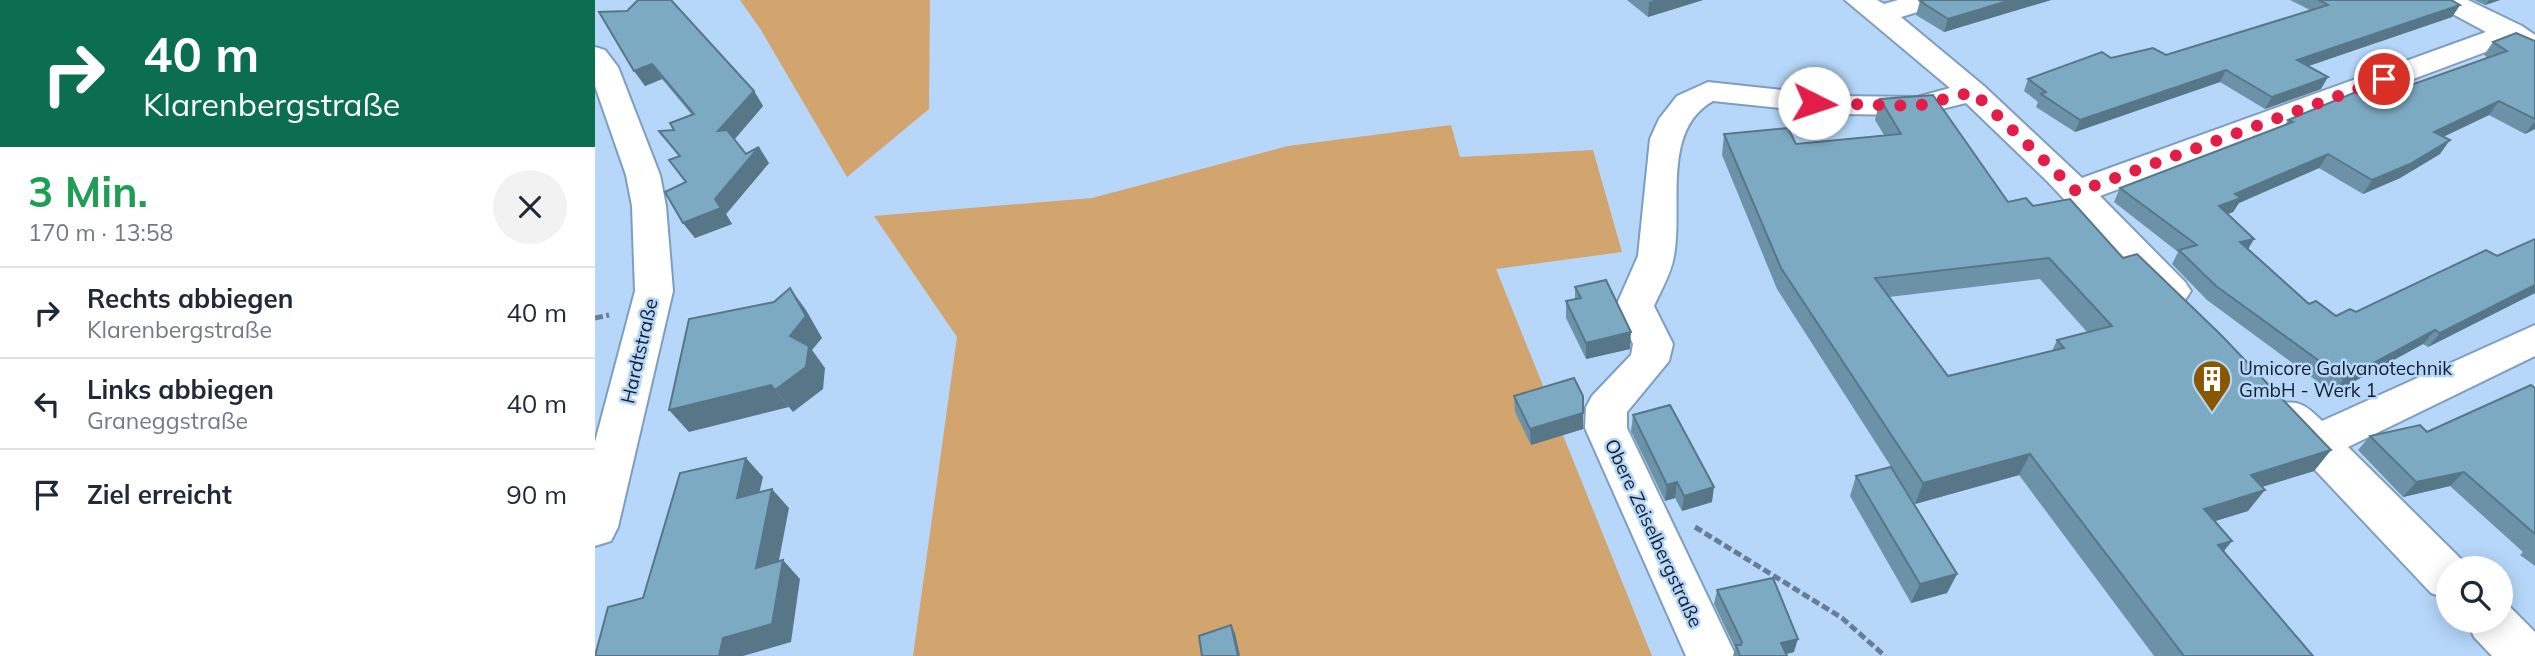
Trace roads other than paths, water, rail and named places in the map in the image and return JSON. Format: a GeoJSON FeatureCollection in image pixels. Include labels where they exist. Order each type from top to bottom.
{"type":"FeatureCollection","features":[{"type":"Feature","properties":{"kind":"street"},"geometry":{"type":"LineString","coordinates":[[1870,7],[1927,0]]}},
{"type":"Feature","properties":{"kind":"street"},"geometry":{"type":"LineString","coordinates":[[2448,0],[2523,39]]}},
{"type":"Feature","properties":{"kind":"street"},"geometry":{"type":"LineString","coordinates":[[1870,7],[1973,92],[2077,192],[2193,313]]}},
{"type":"Feature","properties":{"kind":"street"},"geometry":{"type":"LineString","coordinates":[[2077,192],[2523,39]]}},
{"type":"Feature","properties":{"kind":"street","name":"Hardtstraße"},"geometry":{"type":"LineString","coordinates":[[595,56],[604,67],[643,174],[649,206],[654,291],[595,527]]}},
{"type":"Feature","properties":{"kind":"street","name":"Obere Zeiselbergstraße"},"geometry":{"type":"LineString","coordinates":[[1711,656],[1606,428],[1607,407],[1649,362],[1653,344],[1635,306],[1656,258],[1662,217],[1664,143],[1672,121],[1684,104],[1708,91],[1838,105],[1917,106],[1973,92]]}},
{"type":"Feature","properties":{"kind":"street"},"geometry":{"type":"LineString","coordinates":[[2316,443],[2535,339]]}},
{"type":"Feature","properties":{"kind":"street"},"geometry":{"type":"LineString","coordinates":[[2269,393],[2436,566]]}},
{"type":"Feature","properties":{"kind":"street"},"geometry":{"type":"LineString","coordinates":[[2503,633],[2525,656]]}},
{"type":"Feature","properties":{"kind":"place","name":"Umicore Galvanotechnik GmbH - Werk 1"},"geometry":{"type":"Point","coordinates":[2212,413]}}]}
